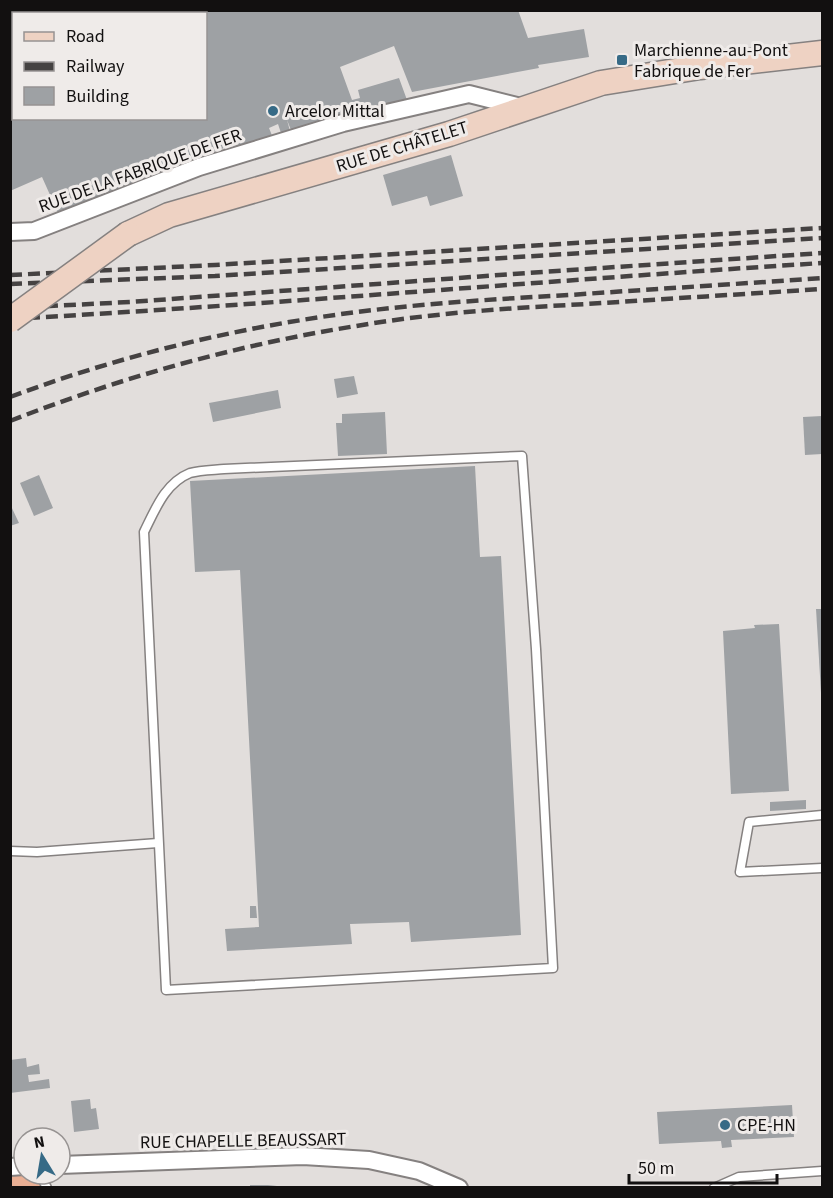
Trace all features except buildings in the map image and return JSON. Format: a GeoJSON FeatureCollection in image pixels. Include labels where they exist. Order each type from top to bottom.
{"type":"FeatureCollection","features":[{"type":"Feature","properties":{"kind":"main road","name":"RUE DE CHÂTELET"},"geometry":{"type":"LineString","coordinates":[[10,320],[128,234],[169,215],[449,134],[601,83],[699,67],[822,53]]}},
{"type":"Feature","properties":{"kind":"street","name":"RUE DE LA FABRIQUE DE FER"},"geometry":{"type":"LineString","coordinates":[[10,232],[34,231],[199,167],[343,123],[469,94],[526,108]]}},
{"type":"Feature","properties":{"kind":"street","name":"RUE CHAPELLE BEAUSSART"},"geometry":{"type":"LineString","coordinates":[[72,1165],[303,1156],[369,1160],[419,1171],[459,1188]]}},
{"type":"Feature","properties":{"kind":"lane"},"geometry":{"type":"LineString","coordinates":[[522,456],[537,661],[553,968],[166,990],[158,843],[144,532],[160,501],[174,483],[192,472],[224,469],[522,456]]}},
{"type":"Feature","properties":{"kind":"lane"},"geometry":{"type":"LineString","coordinates":[[822,815],[749,822],[740,872],[822,868]]}},
{"type":"Feature","properties":{"kind":"lane"},"geometry":{"type":"LineString","coordinates":[[10,851],[38,852],[158,843]]}},
{"type":"Feature","properties":{"kind":"lane"},"geometry":{"type":"LineString","coordinates":[[714,1188],[739,1178],[822,1172]]}},
{"type":"Feature","properties":{"kind":"shaded area"},"geometry":{"type":"Polygon","coordinates":[[[11,1167],[12,1186],[46,1186],[47,1188],[11,1188],[11,1167]]]}},
{"type":"Feature","properties":{"kind":"railway"},"geometry":{"type":"LineString","coordinates":[[10,275],[215,265],[822,228]]}},
{"type":"Feature","properties":{"kind":"railway"},"geometry":{"type":"LineString","coordinates":[[10,284],[215,276],[822,238]]}},
{"type":"Feature","properties":{"kind":"railway"},"geometry":{"type":"LineString","coordinates":[[10,308],[130,302],[822,253]]}},
{"type":"Feature","properties":{"kind":"railway"},"geometry":{"type":"LineString","coordinates":[[10,319],[822,263]]}},
{"type":"Feature","properties":{"kind":"railway"},"geometry":{"type":"LineString","coordinates":[[10,397],[95,368],[181,344],[313,318],[437,304],[822,278]]}},
{"type":"Feature","properties":{"kind":"railway"},"geometry":{"type":"LineString","coordinates":[[10,421],[95,390],[180,364],[267,343],[356,326],[442,314],[500,309],[822,289]]}},
{"type":"Feature","properties":{"kind":"place","name":"Marchienne-au-Pont Fabrique de Fer"},"geometry":{"type":"Point","coordinates":[622,60]}},
{"type":"Feature","properties":{"kind":"place","name":"Arcelor Mittal"},"geometry":{"type":"Point","coordinates":[273,111]}},
{"type":"Feature","properties":{"kind":"place","name":"CPE-HN"},"geometry":{"type":"Point","coordinates":[725,1125]}}]}
